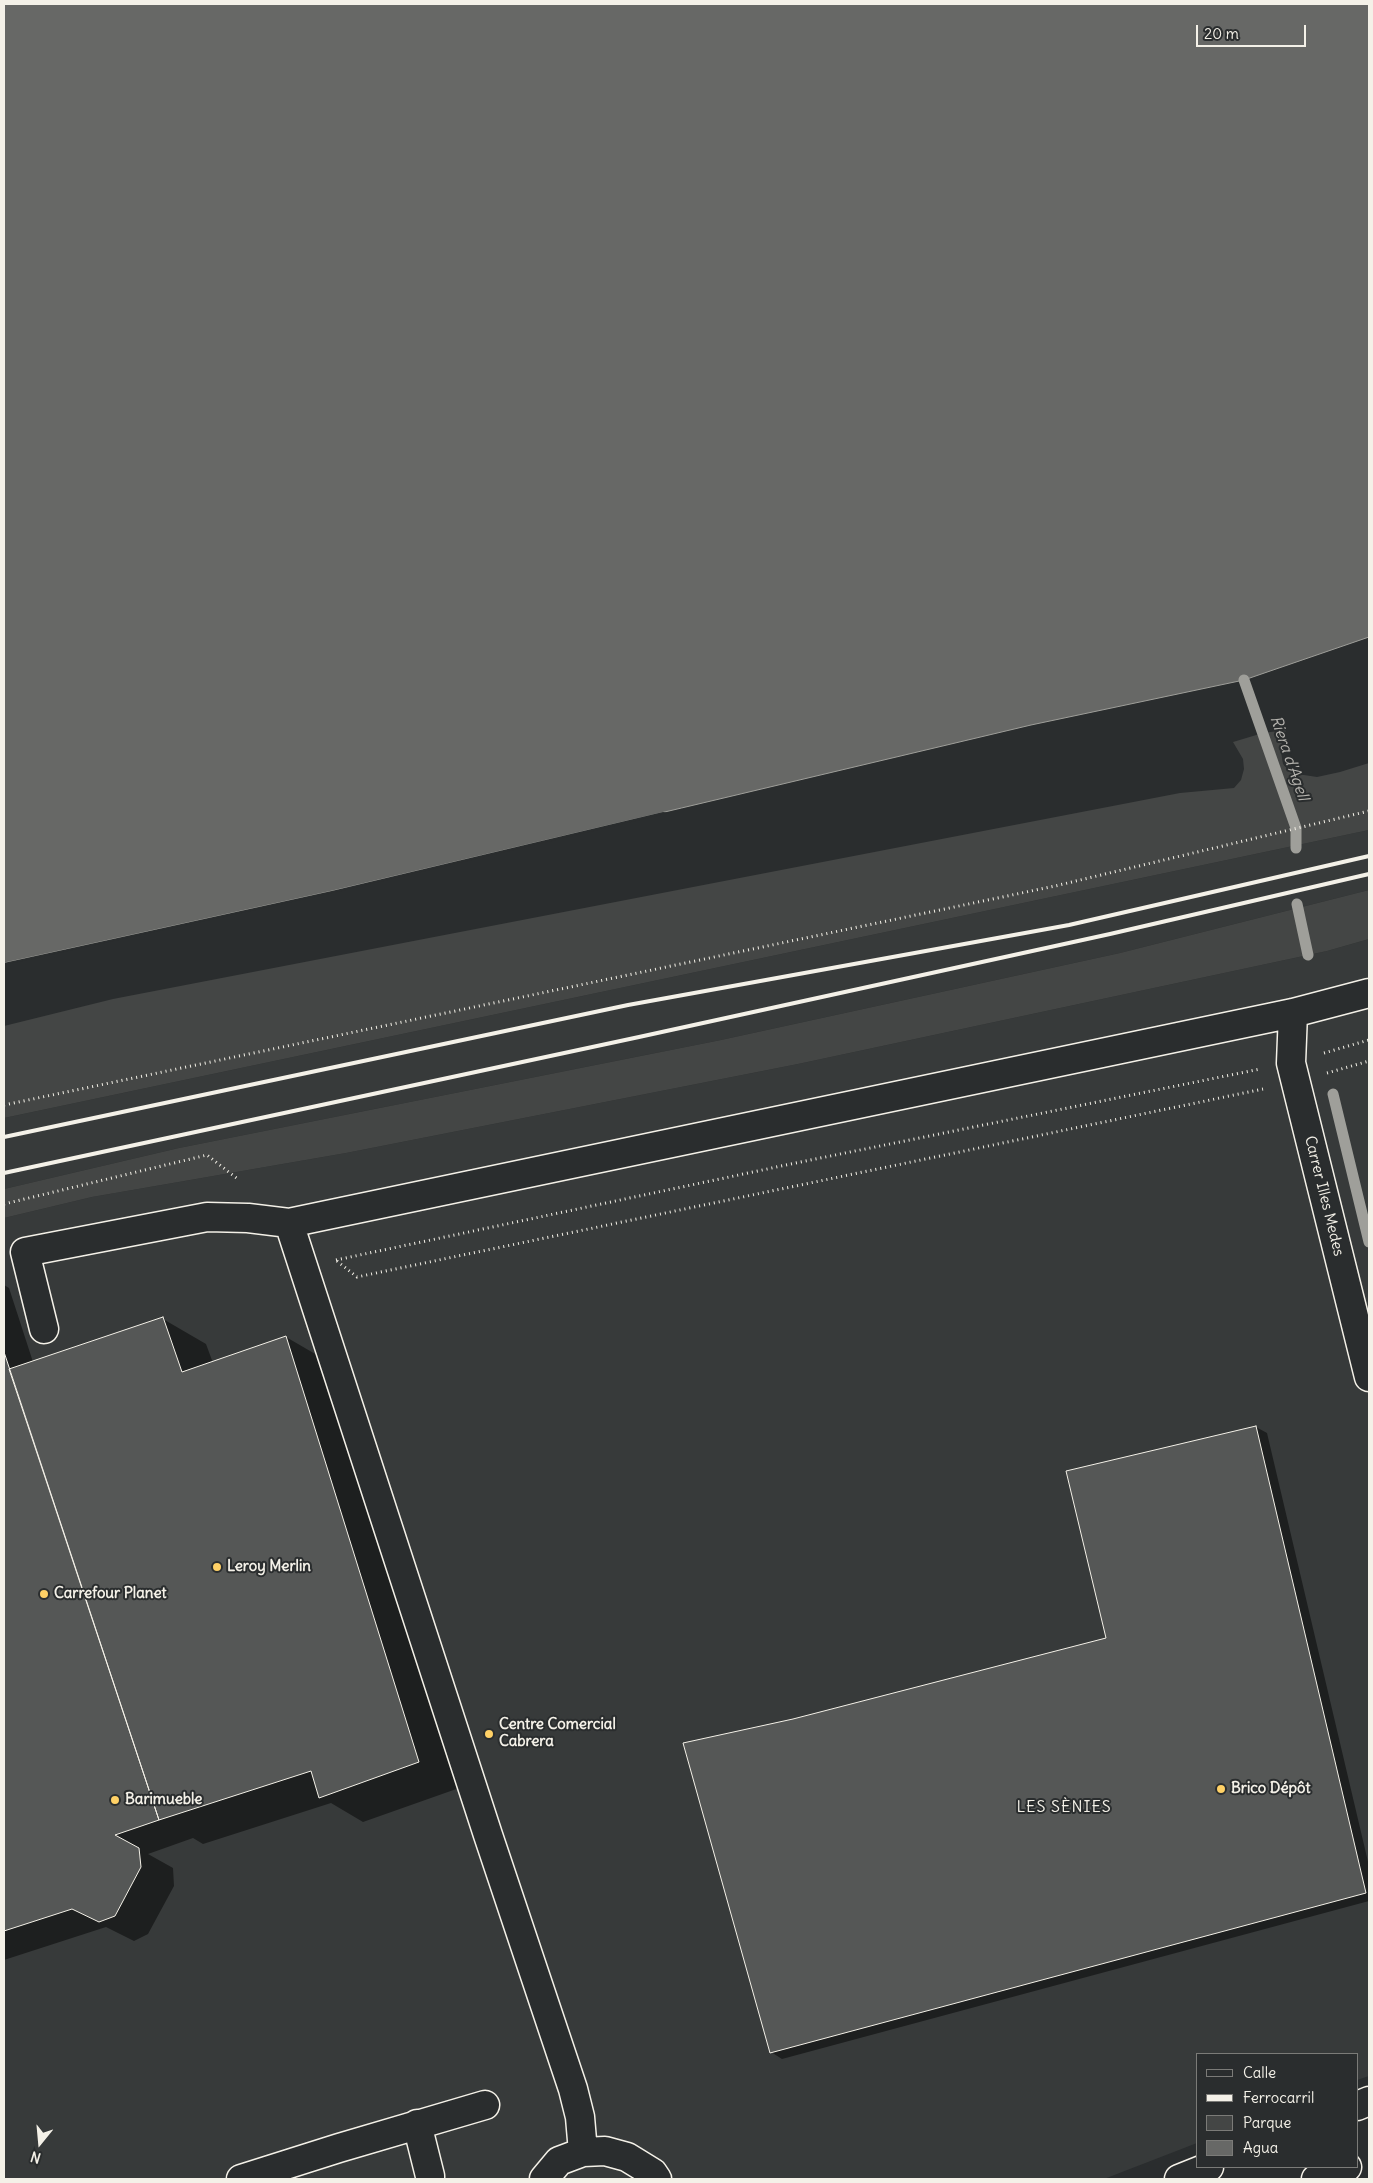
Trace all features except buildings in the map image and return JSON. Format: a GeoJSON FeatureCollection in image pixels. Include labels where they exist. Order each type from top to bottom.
{"type":"FeatureCollection","features":[{"type":"Feature","properties":{"kind":"street"},"geometry":{"type":"LineString","coordinates":[[44,1329],[25,1252],[207,1217],[248,1218],[289,1223],[1293,1013],[1369,993]]}},
{"type":"Feature","properties":{"kind":"street","name":"Carrer Illes Medes"},"geometry":{"type":"LineString","coordinates":[[1293,1013],[1293,1072],[1369,1377]]}},
{"type":"Feature","properties":{"kind":"street"},"geometry":{"type":"LineString","coordinates":[[289,1223],[482,1818],[573,2090],[580,2117],[583,2152]]}},
{"type":"Feature","properties":{"kind":"street"},"geometry":{"type":"LineString","coordinates":[[241,2179],[417,2124],[485,2105]]}},
{"type":"Feature","properties":{"kind":"street"},"geometry":{"type":"LineString","coordinates":[[417,2124],[430,2179]]}},
{"type":"Feature","properties":{"kind":"street"},"geometry":{"type":"LineString","coordinates":[[544,2179],[559,2161],[583,2152],[605,2151],[627,2156],[653,2173],[656,2179]]}},
{"type":"Feature","properties":{"kind":"street"},"geometry":{"type":"LineString","coordinates":[[1179,2179],[1206,2168]]}},
{"type":"Feature","properties":{"kind":"street"},"geometry":{"type":"LineString","coordinates":[[1316,2179],[1344,2168]]}},
{"type":"Feature","properties":{"kind":"path"},"geometry":{"type":"LineString","coordinates":[[4,1105],[1055,886],[1369,811]]}},
{"type":"Feature","properties":{"kind":"path"},"geometry":{"type":"LineString","coordinates":[[328,1254],[357,1277],[1293,1072],[1369,1040]]}},
{"type":"Feature","properties":{"kind":"path"},"geometry":{"type":"LineString","coordinates":[[336,1260],[776,1167],[1293,1072],[1369,1061]]}},
{"type":"Feature","properties":{"kind":"path"},"geometry":{"type":"LineString","coordinates":[[4,1204],[206,1155],[239,1180]]}},
{"type":"Feature","properties":{"kind":"shaded area"},"geometry":{"type":"Polygon","coordinates":[[[1369,830],[1369,890],[1120,953],[721,1040],[179,1148],[4,1189],[4,1118],[1369,830]]]}},
{"type":"Feature","properties":{"kind":"shaded area"},"geometry":{"type":"Polygon","coordinates":[[[1369,939],[1369,2076],[1358,2080],[1358,2053],[1196,2053],[1196,2143],[1104,2179],[4,2179],[4,1218],[92,1197],[346,1153],[798,1064],[1327,951],[1369,939]]]}},
{"type":"Feature","properties":{"kind":"green space"},"geometry":{"type":"Polygon","coordinates":[[[1286,730],[1281,752],[1283,764],[1291,773],[1317,777],[1369,763],[1369,830],[4,1118],[4,1026],[113,999],[1180,793],[1234,788],[1241,780],[1244,769],[1243,759],[1233,742],[1263,733],[1286,730]]]}},
{"type":"Feature","properties":{"kind":"green space"},"geometry":{"type":"Polygon","coordinates":[[[1369,890],[1369,939],[1327,951],[798,1064],[346,1153],[92,1197],[4,1218],[4,1189],[179,1148],[721,1040],[1120,953],[1369,890]]]}},
{"type":"Feature","properties":{"kind":"water"},"geometry":{"type":"Polygon","coordinates":[[[4,4],[1369,4],[1369,637],[1244,680],[1031,725],[332,891],[4,963],[4,4]]]}},
{"type":"Feature","properties":{"kind":"pier"},"geometry":{"type":"Polygon","coordinates":[[[663,812],[669,813],[333,893],[4,965],[4,963],[332,891],[663,812]]]}},
{"type":"Feature","properties":{"kind":"waterway","name":"Riera d'Agell"},"geometry":{"type":"LineString","coordinates":[[1244,680],[1296,828],[1296,848]]}},
{"type":"Feature","properties":{"kind":"waterway","name":"Riera d'Agell"},"geometry":{"type":"LineString","coordinates":[[1297,904],[1308,955]]}},
{"type":"Feature","properties":{"kind":"waterway","name":"Riera d'Agell"},"geometry":{"type":"LineString","coordinates":[[1333,1094],[1369,1242]]}},
{"type":"Feature","properties":{"kind":"railway"},"geometry":{"type":"LineString","coordinates":[[4,1137],[628,1005],[1069,925],[1369,856]]}},
{"type":"Feature","properties":{"kind":"railway"},"geometry":{"type":"LineString","coordinates":[[4,1173],[1110,934],[1369,874]]}},
{"type":"Feature","properties":{"kind":"place","name":"Leroy Merlin"},"geometry":{"type":"Point","coordinates":[217,1567]}},
{"type":"Feature","properties":{"kind":"place","name":"Carrefour Planet"},"geometry":{"type":"Point","coordinates":[44,1594]}},
{"type":"Feature","properties":{"kind":"place","name":"Centre Comercial Cabrera"},"geometry":{"type":"Point","coordinates":[489,1734]}},
{"type":"Feature","properties":{"kind":"place","name":"Brico Dépôt"},"geometry":{"type":"Point","coordinates":[1221,1789]}},
{"type":"Feature","properties":{"kind":"place","name":"Barimueble"},"geometry":{"type":"Point","coordinates":[115,1800]}},
{"type":"Feature","properties":{"kind":"district","name":"LES SÈNIES"},"geometry":{"type":"Point","coordinates":[1064,1807]}}]}
